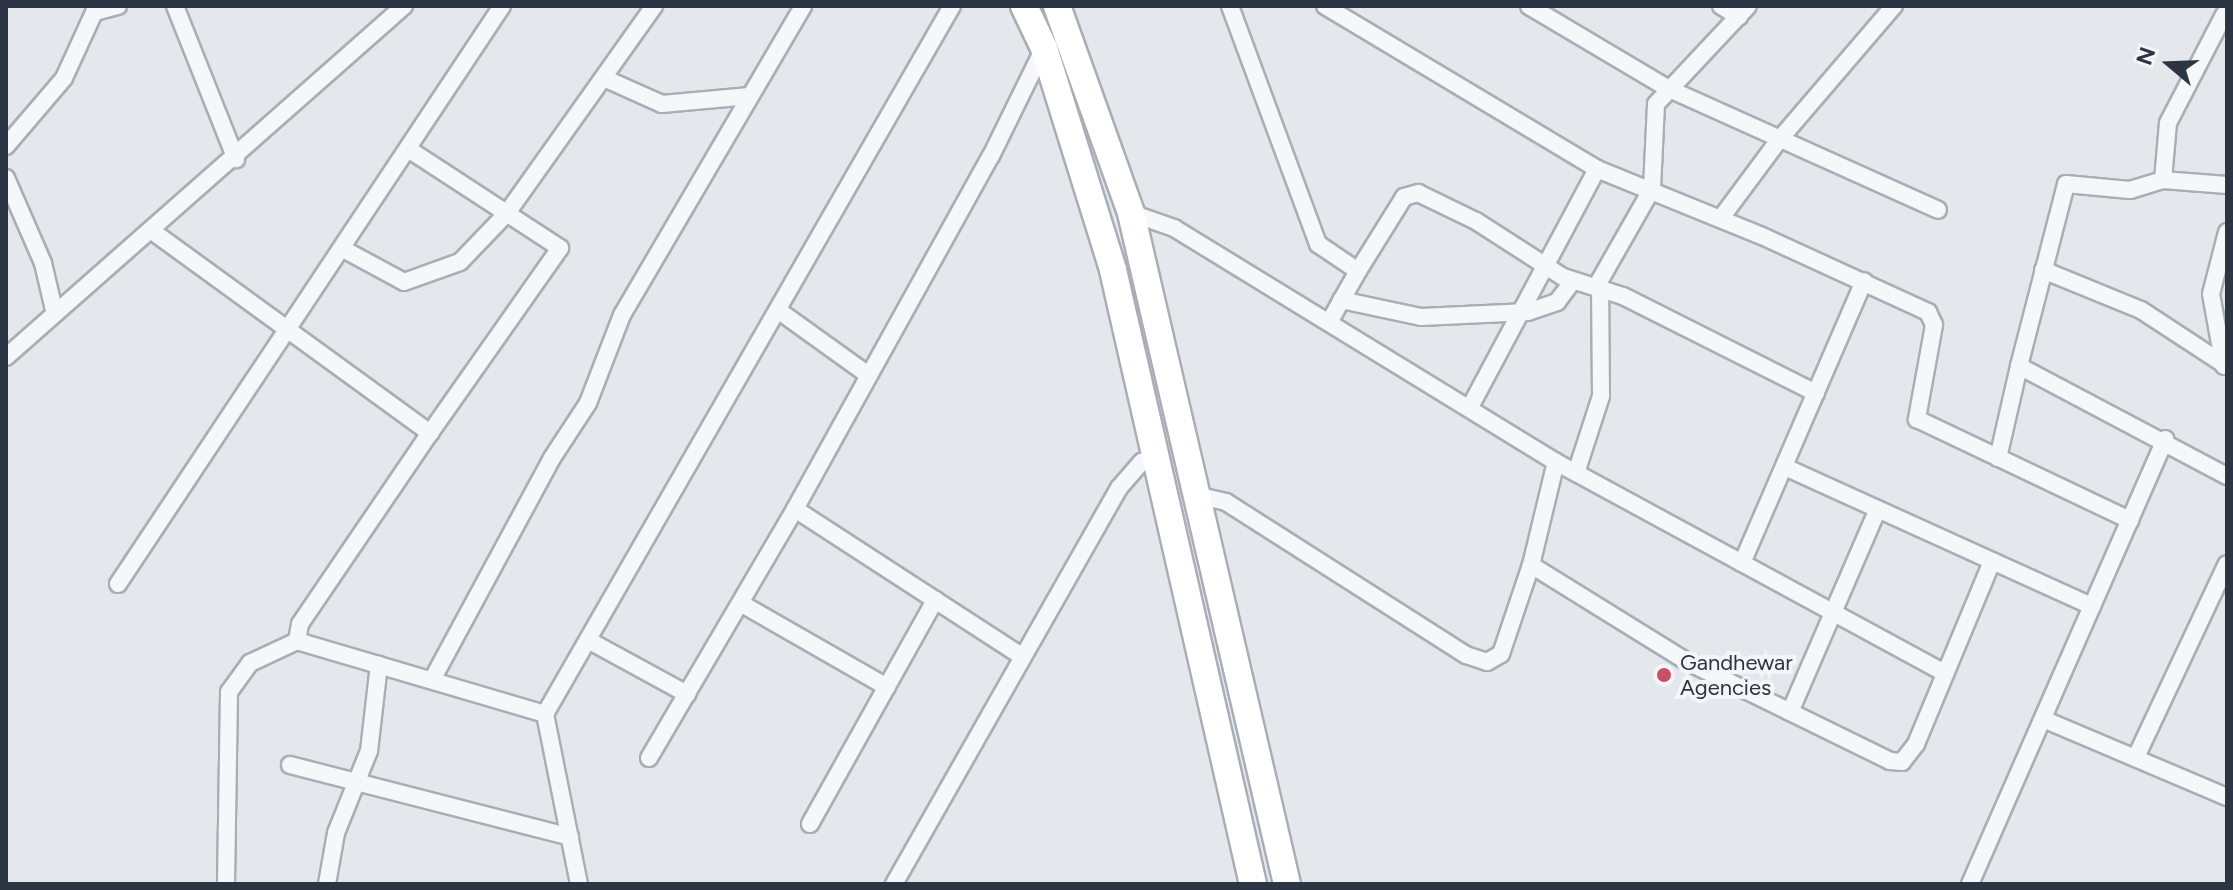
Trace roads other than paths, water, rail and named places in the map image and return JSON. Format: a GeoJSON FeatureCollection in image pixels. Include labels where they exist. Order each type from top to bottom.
{"type":"FeatureCollection","features":[{"type":"Feature","properties":{"kind":"main road"},"geometry":{"type":"LineString","coordinates":[[1024,6],[1044,48],[1113,270],[1253,884]]}},
{"type":"Feature","properties":{"kind":"main road"},"geometry":{"type":"LineString","coordinates":[[1057,6],[1131,213],[1287,884]]}},
{"type":"Feature","properties":{"kind":"street"},"geometry":{"type":"LineString","coordinates":[[6,146],[64,78],[96,9],[118,6]]}},
{"type":"Feature","properties":{"kind":"street"},"geometry":{"type":"LineString","coordinates":[[175,6],[236,159]]}},
{"type":"Feature","properties":{"kind":"street"},"geometry":{"type":"LineString","coordinates":[[6,357],[236,159],[404,6]]}},
{"type":"Feature","properties":{"kind":"street"},"geometry":{"type":"LineString","coordinates":[[118,584],[290,332],[502,6]]}},
{"type":"Feature","properties":{"kind":"street"},"geometry":{"type":"LineString","coordinates":[[343,249],[395,280],[416,280],[452,268],[507,213],[606,79],[654,6]]}},
{"type":"Feature","properties":{"kind":"street"},"geometry":{"type":"LineString","coordinates":[[432,680],[552,458],[588,403],[622,315],[803,6]]}},
{"type":"Feature","properties":{"kind":"street"},"geometry":{"type":"LineString","coordinates":[[579,884],[545,714],[952,6]]}},
{"type":"Feature","properties":{"kind":"street"},"geometry":{"type":"LineString","coordinates":[[1230,6],[1318,244],[1358,271]]}},
{"type":"Feature","properties":{"kind":"street"},"geometry":{"type":"LineString","coordinates":[[1325,6],[1597,169],[1652,189],[1864,281],[1933,318],[1917,419],[2130,520]]}},
{"type":"Feature","properties":{"kind":"street"},"geometry":{"type":"LineString","coordinates":[[1529,6],[1667,88],[1938,210]]}},
{"type":"Feature","properties":{"kind":"street"},"geometry":{"type":"LineString","coordinates":[[1721,6],[1744,12]]}},
{"type":"Feature","properties":{"kind":"street"},"geometry":{"type":"LineString","coordinates":[[1721,218],[1779,140],[1894,6]]}},
{"type":"Feature","properties":{"kind":"street"},"geometry":{"type":"LineString","coordinates":[[1576,473],[1601,396],[1599,288],[1603,271],[1652,189],[1653,114],[1667,88],[1744,12]]}},
{"type":"Feature","properties":{"kind":"street"},"geometry":{"type":"LineString","coordinates":[[2163,180],[2168,123],[2224,13]]}},
{"type":"Feature","properties":{"kind":"street"},"geometry":{"type":"LineString","coordinates":[[649,758],[795,509],[991,156],[1044,48]]}},
{"type":"Feature","properties":{"kind":"street"},"geometry":{"type":"LineString","coordinates":[[606,79],[662,104],[750,96]]}},
{"type":"Feature","properties":{"kind":"street"},"geometry":{"type":"LineString","coordinates":[[297,641],[300,624],[560,248],[408,149]]}},
{"type":"Feature","properties":{"kind":"street"},"geometry":{"type":"LineString","coordinates":[[1470,407],[1542,266],[1597,169]]}},
{"type":"Feature","properties":{"kind":"street"},"geometry":{"type":"LineString","coordinates":[[6,178],[43,263],[55,314]]}},
{"type":"Feature","properties":{"kind":"street"},"geometry":{"type":"LineString","coordinates":[[1998,458],[2066,184],[2130,190],[2163,180],[2227,185]]}},
{"type":"Feature","properties":{"kind":"street"},"geometry":{"type":"LineString","coordinates":[[1331,319],[1404,197],[1418,193],[1476,221],[1542,266],[1573,281],[1599,288],[1816,393]]}},
{"type":"Feature","properties":{"kind":"street"},"geometry":{"type":"LineString","coordinates":[[1131,213],[1174,228],[1331,319],[1556,462],[1943,672]]}},
{"type":"Feature","properties":{"kind":"street"},"geometry":{"type":"LineString","coordinates":[[152,231],[430,433]]}},
{"type":"Feature","properties":{"kind":"street"},"geometry":{"type":"LineString","coordinates":[[2224,367],[2211,294],[2227,232]]}},
{"type":"Feature","properties":{"kind":"street"},"geometry":{"type":"LineString","coordinates":[[2043,270],[2141,310],[2224,367]]}},
{"type":"Feature","properties":{"kind":"street"},"geometry":{"type":"LineString","coordinates":[[1341,300],[1421,317],[1518,312],[1557,302],[1573,281]]}},
{"type":"Feature","properties":{"kind":"street"},"geometry":{"type":"LineString","coordinates":[[1742,563],[1864,281]]}},
{"type":"Feature","properties":{"kind":"street"},"geometry":{"type":"LineString","coordinates":[[779,311],[868,375]]}},
{"type":"Feature","properties":{"kind":"street"},"geometry":{"type":"LineString","coordinates":[[2019,366],[2165,439],[2227,476]]}},
{"type":"Feature","properties":{"kind":"street"},"geometry":{"type":"LineString","coordinates":[[1970,884],[2165,439]]}},
{"type":"Feature","properties":{"kind":"street"},"geometry":{"type":"LineString","coordinates":[[894,884],[1119,488],[1142,462],[1156,459]]}},
{"type":"Feature","properties":{"kind":"street"},"geometry":{"type":"LineString","coordinates":[[1196,495],[1226,502],[1476,660],[1495,660],[1501,654],[1531,565],[1556,462]]}},
{"type":"Feature","properties":{"kind":"street"},"geometry":{"type":"LineString","coordinates":[[1785,467],[2092,606]]}},
{"type":"Feature","properties":{"kind":"street"},"geometry":{"type":"LineString","coordinates":[[795,509],[1021,656]]}},
{"type":"Feature","properties":{"kind":"street"},"geometry":{"type":"LineString","coordinates":[[1790,712],[1878,509]]}},
{"type":"Feature","properties":{"kind":"street"},"geometry":{"type":"LineString","coordinates":[[1531,565],[1684,660],[1902,762],[1916,744],[1943,672],[1992,561]]}},
{"type":"Feature","properties":{"kind":"street"},"geometry":{"type":"LineString","coordinates":[[2136,757],[2227,564]]}},
{"type":"Feature","properties":{"kind":"street"},"geometry":{"type":"LineString","coordinates":[[810,824],[935,600]]}},
{"type":"Feature","properties":{"kind":"street"},"geometry":{"type":"LineString","coordinates":[[742,604],[887,687]]}},
{"type":"Feature","properties":{"kind":"street"},"geometry":{"type":"LineString","coordinates":[[588,640],[687,694]]}},
{"type":"Feature","properties":{"kind":"street"},"geometry":{"type":"LineString","coordinates":[[226,884],[229,692],[250,663],[297,641],[545,714]]}},
{"type":"Feature","properties":{"kind":"street"},"geometry":{"type":"LineString","coordinates":[[327,884],[353,782],[369,751],[379,665]]}},
{"type":"Feature","properties":{"kind":"street"},"geometry":{"type":"LineString","coordinates":[[2043,719],[2227,797]]}},
{"type":"Feature","properties":{"kind":"street"},"geometry":{"type":"LineString","coordinates":[[290,765],[570,837]]}},
{"type":"Feature","properties":{"kind":"place","name":"Gandhewar Agencies"},"geometry":{"type":"Point","coordinates":[1664,675]}}]}
